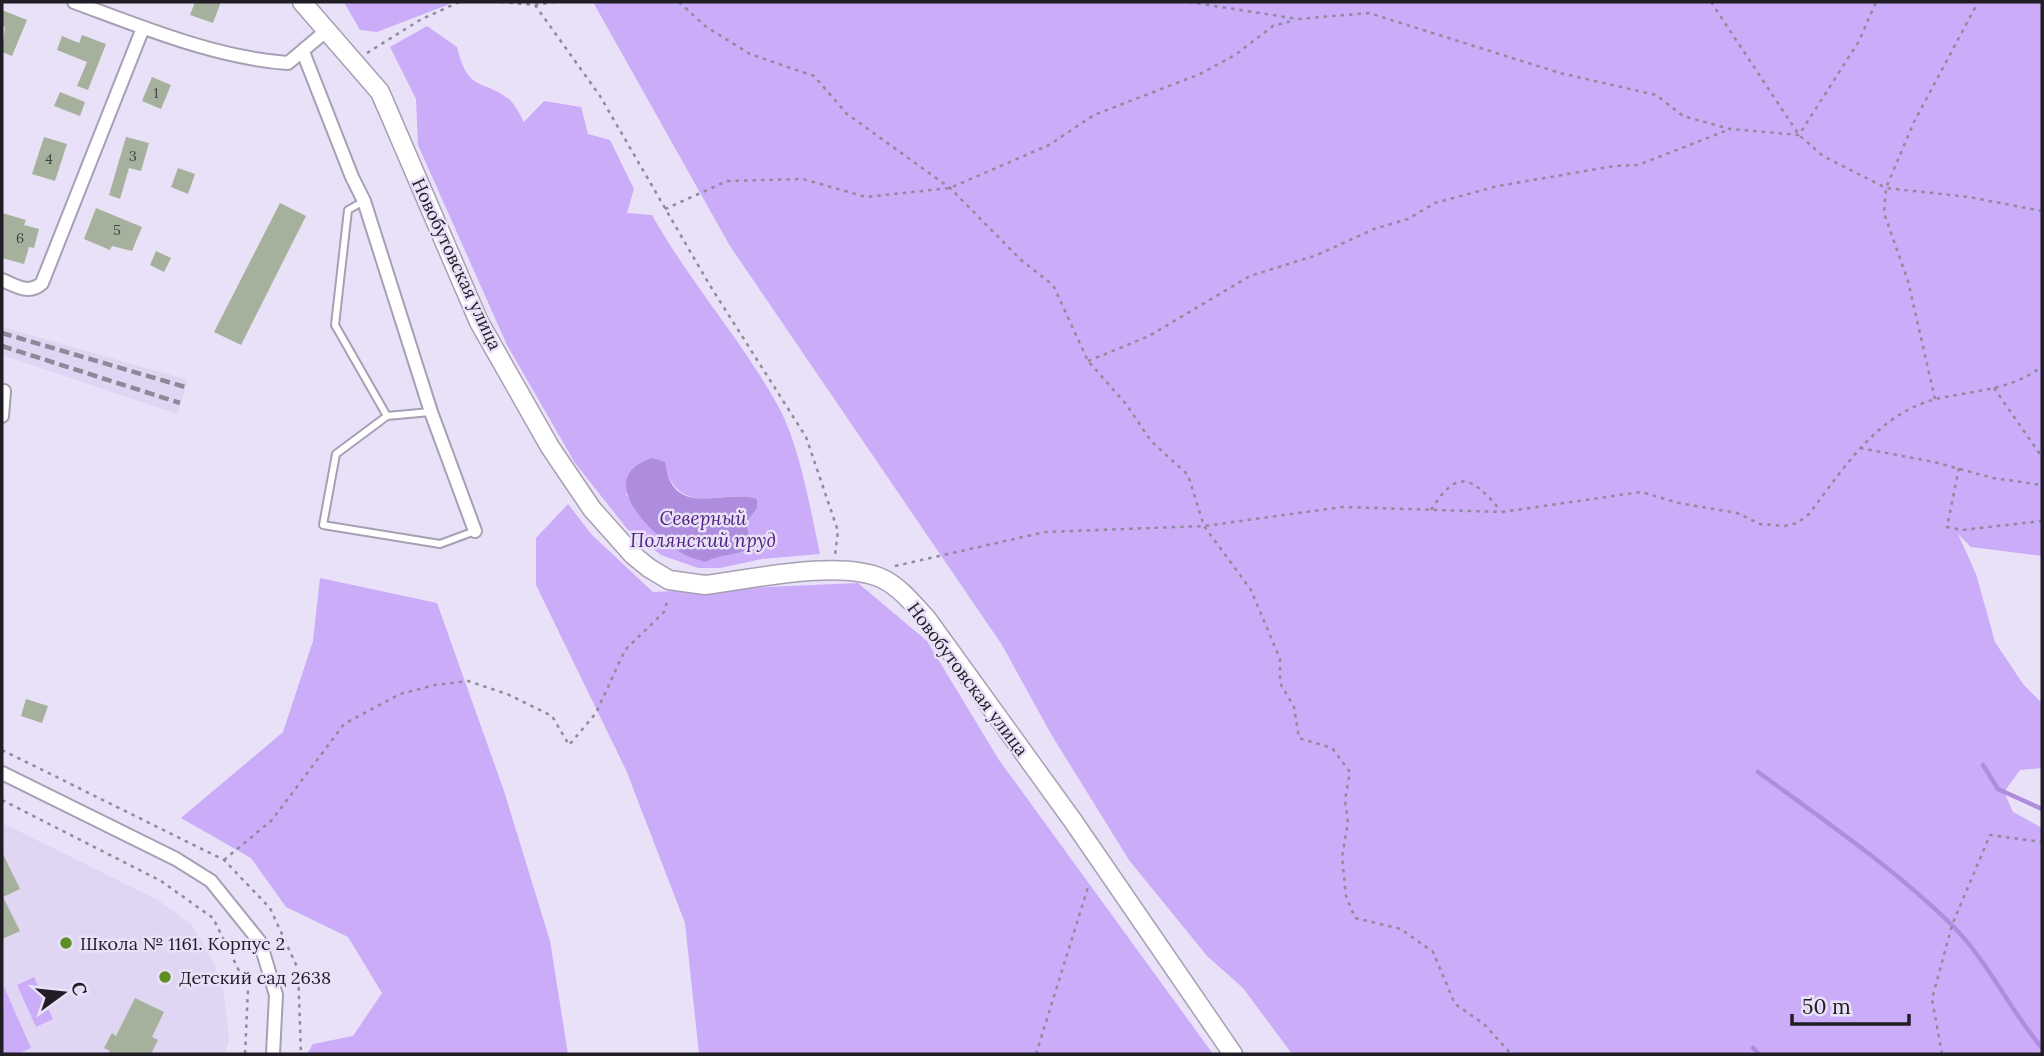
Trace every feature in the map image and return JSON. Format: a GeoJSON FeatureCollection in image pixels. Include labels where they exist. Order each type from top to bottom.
{"type":"FeatureCollection","features":[{"type":"Feature","properties":{"kind":"street"},"geometry":{"type":"LineString","coordinates":[[74,2],[144,27],[261,61],[288,63],[326,30]]}},
{"type":"Feature","properties":{"kind":"street","name":"Новобутовская улица"},"geometry":{"type":"LineString","coordinates":[[302,2],[380,92],[479,322],[550,447],[592,509],[633,555],[673,581],[705,585],[833,570],[860,571],[902,591],[927,619],[1073,821],[1233,1054]]}},
{"type":"Feature","properties":{"kind":"street"},"geometry":{"type":"LineString","coordinates":[[2,280],[26,290],[36,288],[42,282],[144,27]]}},
{"type":"Feature","properties":{"kind":"street"},"geometry":{"type":"LineString","coordinates":[[303,52],[352,177],[365,201],[431,412],[475,531]]}},
{"type":"Feature","properties":{"kind":"street"},"geometry":{"type":"LineString","coordinates":[[2,416],[4,391]]}},
{"type":"Feature","properties":{"kind":"street"},"geometry":{"type":"LineString","coordinates":[[2,774],[176,859],[211,881],[260,942],[276,995],[273,1054]]}},
{"type":"Feature","properties":{"kind":"lane"},"geometry":{"type":"LineString","coordinates":[[365,201],[348,210],[335,325],[387,416]]}},
{"type":"Feature","properties":{"kind":"lane"},"geometry":{"type":"LineString","coordinates":[[431,412],[387,416],[336,454],[323,525],[440,544],[475,531]]}},
{"type":"Feature","properties":{"kind":"path"},"geometry":{"type":"LineString","coordinates":[[354,61],[420,20],[459,2]]}},
{"type":"Feature","properties":{"kind":"path"},"geometry":{"type":"LineString","coordinates":[[500,2],[535,5],[554,2]]}},
{"type":"Feature","properties":{"kind":"path"},"geometry":{"type":"LineString","coordinates":[[679,2],[705,26],[750,54],[814,76],[846,114],[950,188],[1021,260],[1054,285],[1088,361],[1126,404],[1151,441],[1188,475],[1204,526],[1251,590],[1280,659],[1280,683],[1294,707],[1299,738],[1332,748],[1350,772],[1345,800],[1348,822],[1342,857],[1346,896],[1354,918],[1401,929],[1433,952],[1455,1004],[1484,1024],[1511,1054]]}},
{"type":"Feature","properties":{"kind":"path"},"geometry":{"type":"LineString","coordinates":[[1189,2],[1298,19]]}},
{"type":"Feature","properties":{"kind":"path"},"geometry":{"type":"LineString","coordinates":[[1712,2],[1799,135],[1823,156],[1886,188],[1969,197],[2042,211]]}},
{"type":"Feature","properties":{"kind":"path"},"geometry":{"type":"LineString","coordinates":[[1799,135],[1859,41],[1876,2]]}},
{"type":"Feature","properties":{"kind":"path"},"geometry":{"type":"LineString","coordinates":[[1935,399],[1908,281],[1884,213],[1886,188],[1914,122],[1978,2]]}},
{"type":"Feature","properties":{"kind":"path"},"geometry":{"type":"LineString","coordinates":[[535,5],[600,96],[665,209],[806,437],[838,531],[833,570]]}},
{"type":"Feature","properties":{"kind":"path"},"geometry":{"type":"LineString","coordinates":[[665,209],[727,180],[803,179],[866,197],[950,188],[1049,145],[1094,115],[1200,74],[1235,55],[1272,26],[1298,19],[1369,13],[1560,73],[1656,95],[1683,116],[1730,130],[1799,135]]}},
{"type":"Feature","properties":{"kind":"path"},"geometry":{"type":"LineString","coordinates":[[1088,361],[1149,336],[1250,276],[1317,255],[1374,229],[1408,219],[1434,203],[1498,186],[1614,166],[1638,165],[1730,130]]}},
{"type":"Feature","properties":{"kind":"path"},"geometry":{"type":"LineString","coordinates":[[860,571],[910,564],[1045,532],[1204,526],[1342,507],[1502,512],[1641,492],[1679,503],[1738,513],[1760,524],[1785,526],[1797,523],[1808,515],[1872,433],[1903,412],[1935,399],[2016,380],[2042,366]]}},
{"type":"Feature","properties":{"kind":"path"},"geometry":{"type":"LineString","coordinates":[[1993,387],[2042,457]]}},
{"type":"Feature","properties":{"kind":"path"},"geometry":{"type":"LineString","coordinates":[[1860,448],[1959,468],[1993,478],[2042,485]]}},
{"type":"Feature","properties":{"kind":"path"},"geometry":{"type":"LineString","coordinates":[[1959,468],[1947,527],[1962,530],[2042,522]]}},
{"type":"Feature","properties":{"kind":"path"},"geometry":{"type":"LineString","coordinates":[[1432,510],[1445,489],[1462,480],[1471,483],[1502,512]]}},
{"type":"Feature","properties":{"kind":"path"},"geometry":{"type":"LineString","coordinates":[[224,860],[272,820],[344,724],[400,694],[435,685],[468,681],[507,694],[552,716],[569,745],[596,713],[625,650],[664,612],[673,581]]}},
{"type":"Feature","properties":{"kind":"path"},"geometry":{"type":"LineString","coordinates":[[2,800],[161,881],[213,918],[248,989],[245,1054]]}},
{"type":"Feature","properties":{"kind":"path"},"geometry":{"type":"LineString","coordinates":[[1942,1054],[1932,999],[1952,925],[1990,835],[2042,842]]}},
{"type":"Feature","properties":{"kind":"path"},"geometry":{"type":"LineString","coordinates":[[1036,1054],[1090,884]]}},
{"type":"Feature","properties":{"kind":"shaded area"},"geometry":{"type":"Polygon","coordinates":[[[344,2],[455,2],[377,32],[360,30],[344,2]]]}},
{"type":"Feature","properties":{"kind":"shaded area"},"geometry":{"type":"Polygon","coordinates":[[[593,2],[2042,2],[2042,556],[1971,547],[1958,534],[1976,574],[1995,642],[2023,684],[2042,703],[2042,768],[2020,770],[2004,792],[2013,812],[2042,828],[2042,1054],[1292,1054],[1243,988],[1207,956],[1129,860],[1051,734],[1002,645],[730,246],[593,2]]]}},
{"type":"Feature","properties":{"kind":"shaded area"},"geometry":{"type":"Polygon","coordinates":[[[427,26],[457,47],[461,61],[471,78],[509,99],[524,122],[544,101],[581,107],[588,134],[610,140],[634,189],[627,213],[652,215],[777,404],[798,457],[820,554],[762,559],[720,568],[698,568],[661,555],[628,530],[575,463],[507,345],[418,145],[416,99],[390,47],[427,26]],[[667,474],[626,494],[649,525],[718,555],[745,552],[753,548],[746,523],[757,508],[757,499],[732,496],[696,498],[685,495],[675,487],[667,474]]]}},
{"type":"Feature","properties":{"kind":"shaded area"},"geometry":{"type":"Polygon","coordinates":[[[2,327],[188,380],[177,414],[2,355],[2,327]]]}},
{"type":"Feature","properties":{"kind":"shaded area"},"geometry":{"type":"Polygon","coordinates":[[[568,504],[592,535],[653,592],[858,583],[927,641],[999,760],[1213,1054],[699,1054],[685,923],[626,770],[536,585],[536,538],[568,504]]]}},
{"type":"Feature","properties":{"kind":"shaded area"},"geometry":{"type":"Polygon","coordinates":[[[320,578],[437,603],[504,791],[550,941],[568,1054],[307,1054],[313,1044],[353,1036],[382,993],[348,937],[286,907],[251,858],[181,818],[283,732],[313,641],[320,578]]]}},
{"type":"Feature","properties":{"kind":"shaded area","name":"Школа № 1161. Корпус 2"},"geometry":{"type":"Polygon","coordinates":[[[2,823],[158,900],[192,925],[213,961],[224,994],[229,1040],[225,1054],[2,1054],[2,823]]]}},
{"type":"Feature","properties":{"kind":"shaded area"},"geometry":{"type":"Polygon","coordinates":[[[34,977],[53,1019],[36,1027],[17,985],[34,977]]]}},
{"type":"Feature","properties":{"kind":"shaded area"},"geometry":{"type":"Polygon","coordinates":[[[4,987],[31,1048],[18,1054],[2,1054],[4,987]]]}},
{"type":"Feature","properties":{"kind":"water","name":"Северный Полянский пруд"},"geometry":{"type":"Polygon","coordinates":[[[652,458],[665,462],[670,480],[678,491],[688,497],[757,499],[757,508],[746,523],[753,548],[705,562],[683,554],[654,532],[632,505],[627,491],[627,478],[635,467],[652,458]]]}},
{"type":"Feature","properties":{"kind":"building"},"geometry":{"type":"Polygon","coordinates":[[[195,2],[221,2],[213,23],[190,15],[195,2]]]}},
{"type":"Feature","properties":{"kind":"building"},"geometry":{"type":"Polygon","coordinates":[[[2,10],[27,20],[12,56],[2,52],[5,27],[2,26],[2,10]]]}},
{"type":"Feature","properties":{"kind":"building"},"geometry":{"type":"Polygon","coordinates":[[[82,35],[106,44],[88,90],[77,86],[87,62],[57,50],[62,36],[79,43],[82,35]]]}},
{"type":"Feature","properties":{"kind":"building"},"geometry":{"type":"Polygon","coordinates":[[[152,77],[171,85],[161,109],[142,101],[152,77]]]}},
{"type":"Feature","properties":{"kind":"building"},"geometry":{"type":"Polygon","coordinates":[[[60,92],[85,102],[80,116],[54,106],[60,92]]]}},
{"type":"Feature","properties":{"kind":"building"},"geometry":{"type":"Polygon","coordinates":[[[44,137],[67,144],[55,181],[32,174],[44,137]]]}},
{"type":"Feature","properties":{"kind":"building"},"geometry":{"type":"Polygon","coordinates":[[[126,137],[149,143],[141,171],[129,168],[120,199],[109,195],[126,137]]]}},
{"type":"Feature","properties":{"kind":"building"},"geometry":{"type":"Polygon","coordinates":[[[178,168],[195,174],[188,194],[171,187],[178,168]]]}},
{"type":"Feature","properties":{"kind":"building"},"geometry":{"type":"Polygon","coordinates":[[[280,203],[306,216],[241,345],[214,332],[280,203]]]}},
{"type":"Feature","properties":{"kind":"building"},"geometry":{"type":"Polygon","coordinates":[[[96,208],[142,227],[132,251],[112,246],[110,250],[84,239],[96,208]]]}},
{"type":"Feature","properties":{"kind":"building"},"geometry":{"type":"Polygon","coordinates":[[[2,213],[26,220],[24,225],[39,229],[34,248],[29,247],[24,264],[2,258],[2,213]]]}},
{"type":"Feature","properties":{"kind":"building"},"geometry":{"type":"Polygon","coordinates":[[[156,251],[171,258],[164,272],[150,265],[156,251]]]}},
{"type":"Feature","properties":{"kind":"building"},"geometry":{"type":"Polygon","coordinates":[[[26,699],[48,706],[42,723],[21,716],[26,699]]]}},
{"type":"Feature","properties":{"kind":"building"},"geometry":{"type":"Polygon","coordinates":[[[2,852],[20,889],[3,897],[20,931],[2,939],[2,852]]]}},
{"type":"Feature","properties":{"kind":"building"},"geometry":{"type":"Polygon","coordinates":[[[135,998],[164,1012],[152,1037],[158,1040],[151,1054],[108,1054],[110,1051],[104,1048],[112,1033],[116,1036],[135,998]]]}},
{"type":"Feature","properties":{"kind":"waterway"},"geometry":{"type":"LineString","coordinates":[[1983,765],[1998,789],[2042,809]]}},
{"type":"Feature","properties":{"kind":"waterway"},"geometry":{"type":"LineString","coordinates":[[1758,772],[1833,826],[1951,924],[1976,954],[2042,1048]]}},
{"type":"Feature","properties":{"kind":"waterway"},"geometry":{"type":"LineString","coordinates":[[1753,1048],[1759,1054]]}},
{"type":"Feature","properties":{"kind":"railway"},"geometry":{"type":"LineString","coordinates":[[2,333],[185,387]]}},
{"type":"Feature","properties":{"kind":"railway"},"geometry":{"type":"LineString","coordinates":[[2,346],[180,403]]}},
{"type":"Feature","properties":{"kind":"place","name":"Школа № 1161. Корпус 2"},"geometry":{"type":"Point","coordinates":[66,943]}},
{"type":"Feature","properties":{"kind":"place","name":"Детский сад 2638"},"geometry":{"type":"Point","coordinates":[165,977]}}]}
